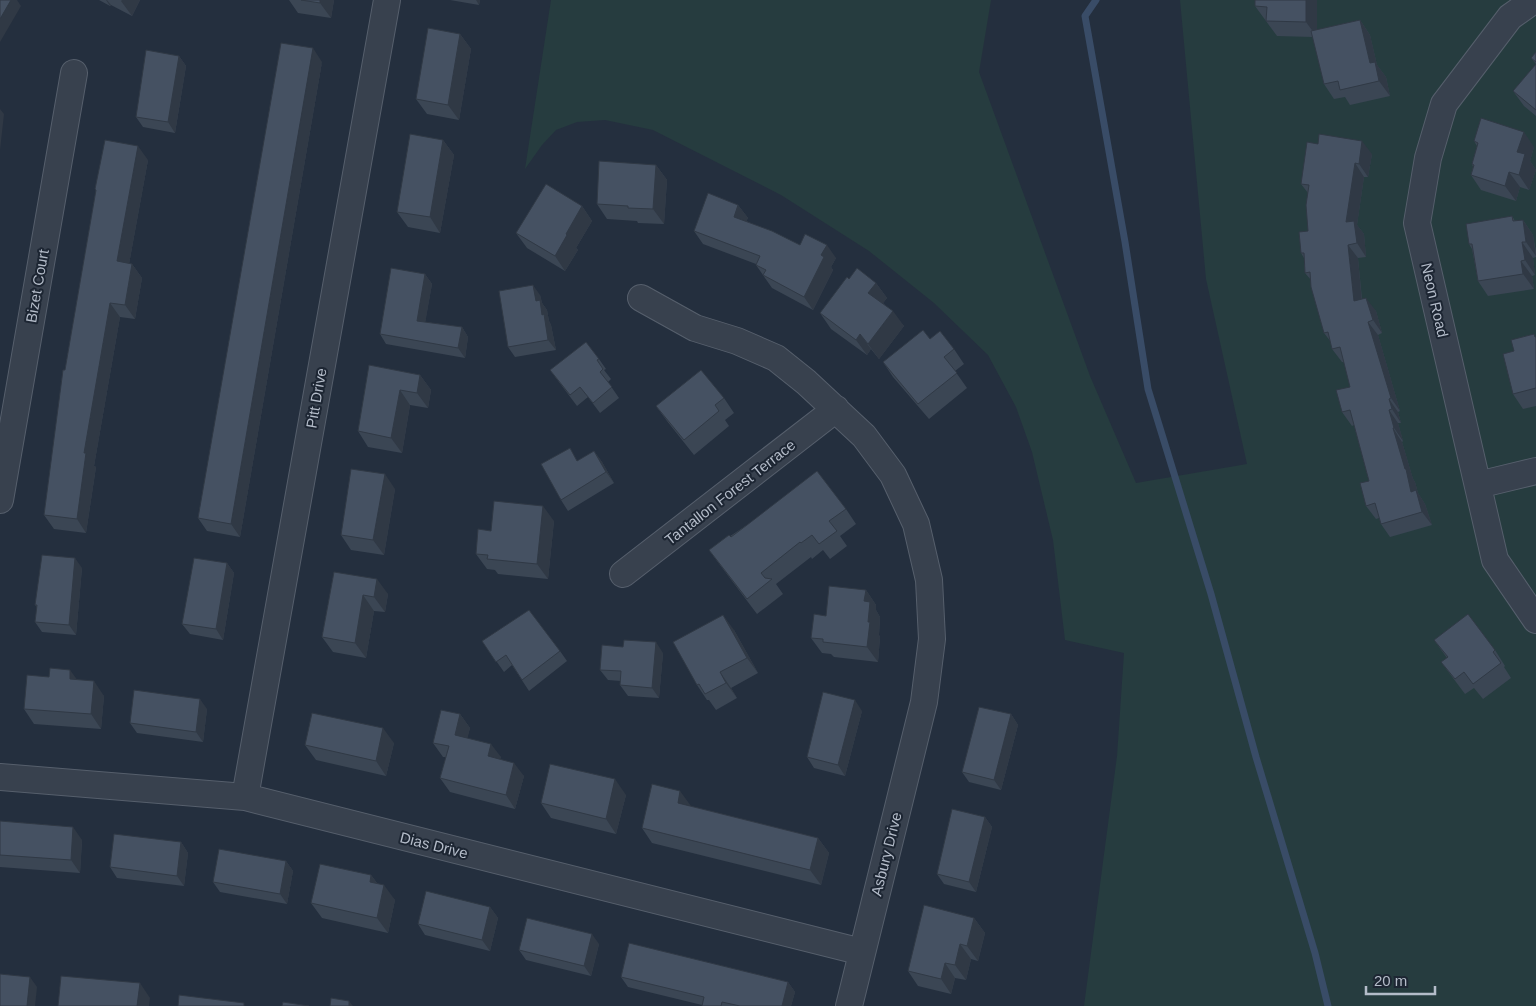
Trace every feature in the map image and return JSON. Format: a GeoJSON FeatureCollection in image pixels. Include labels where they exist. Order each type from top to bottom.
{"type":"FeatureCollection","features":[{"type":"Feature","properties":{"kind":"street","name":"Pitt Drive"},"geometry":{"type":"LineString","coordinates":[[245,797],[387,0]]}},
{"type":"Feature","properties":{"kind":"street","name":"Neon Road"},"geometry":{"type":"LineString","coordinates":[[1534,0],[1510,17],[1444,104],[1428,158],[1417,223],[1495,560],[1536,620]]}},
{"type":"Feature","properties":{"kind":"street","name":"Bizet Court"},"geometry":{"type":"LineString","coordinates":[[0,500],[74,73]]}},
{"type":"Feature","properties":{"kind":"street","name":"Asbury Drive"},"geometry":{"type":"LineString","coordinates":[[642,298],[695,328],[737,341],[776,358],[836,409],[864,436],[893,475],[916,524],[929,580],[932,639],[924,702],[848,1006]]}},
{"type":"Feature","properties":{"kind":"street","name":"Tantallon Forest Terrace"},"geometry":{"type":"LineString","coordinates":[[623,574],[836,409]]}},
{"type":"Feature","properties":{"kind":"street"},"geometry":{"type":"LineString","coordinates":[[1478,485],[1536,471]]}},
{"type":"Feature","properties":{"kind":"street","name":"Dias Drive"},"geometry":{"type":"LineString","coordinates":[[0,777],[245,797],[862,952]]}},
{"type":"Feature","properties":{"kind":"green space"},"geometry":{"type":"Polygon","coordinates":[[[551,0],[991,0],[979,72],[1090,376],[1136,483],[1247,464],[1206,279],[1180,0],[1536,0],[1536,1006],[1084,1006],[1117,756],[1124,653],[1065,640],[1053,540],[1032,452],[1016,407],[988,355],[934,303],[869,251],[781,195],[653,130],[605,120],[577,122],[556,130],[542,145],[525,169],[551,0]]]}},
{"type":"Feature","properties":{"kind":"building"},"geometry":{"type":"Polygon","coordinates":[[[0,0],[11,0],[0,19],[0,0]]]}},
{"type":"Feature","properties":{"kind":"building"},"geometry":{"type":"Polygon","coordinates":[[[301,0],[320,0],[320,3],[301,0]]]}},
{"type":"Feature","properties":{"kind":"building"},"geometry":{"type":"Polygon","coordinates":[[[1255,0],[1306,0],[1306,22],[1266,21],[1267,7],[1255,6],[1255,0]]]}},
{"type":"Feature","properties":{"kind":"building"},"geometry":{"type":"Polygon","coordinates":[[[1360,20],[1370,63],[1375,62],[1379,81],[1340,90],[1338,81],[1324,84],[1311,31],[1360,20]]]}},
{"type":"Feature","properties":{"kind":"building"},"geometry":{"type":"Polygon","coordinates":[[[428,28],[460,34],[448,105],[416,99],[428,28]]]}},
{"type":"Feature","properties":{"kind":"building"},"geometry":{"type":"Polygon","coordinates":[[[281,43],[313,48],[231,524],[198,518],[281,43]]]}},
{"type":"Feature","properties":{"kind":"building"},"geometry":{"type":"Polygon","coordinates":[[[146,50],[179,56],[168,122],[136,117],[146,50]]]}},
{"type":"Feature","properties":{"kind":"building"},"geometry":{"type":"Polygon","coordinates":[[[1536,52],[1536,62],[1531,58],[1536,52]]]}},
{"type":"Feature","properties":{"kind":"building"},"geometry":{"type":"Polygon","coordinates":[[[1536,64],[1536,110],[1513,91],[1536,64]]]}},
{"type":"Feature","properties":{"kind":"building"},"geometry":{"type":"Polygon","coordinates":[[[1481,118],[1524,132],[1517,152],[1525,154],[1519,175],[1509,172],[1505,186],[1471,175],[1478,143],[1474,141],[1481,118]]]}},
{"type":"Feature","properties":{"kind":"building"},"geometry":{"type":"Polygon","coordinates":[[[410,134],[443,140],[430,217],[397,212],[410,134]]]}},
{"type":"Feature","properties":{"kind":"building"},"geometry":{"type":"Polygon","coordinates":[[[1319,134],[1362,141],[1359,164],[1355,163],[1346,222],[1354,221],[1357,243],[1348,245],[1354,301],[1366,298],[1373,320],[1368,322],[1391,398],[1389,399],[1392,409],[1389,410],[1393,428],[1411,492],[1416,490],[1422,512],[1381,524],[1375,503],[1366,506],[1360,483],[1369,481],[1350,410],[1342,412],[1336,390],[1350,387],[1340,347],[1332,349],[1328,332],[1324,333],[1311,287],[1310,272],[1305,273],[1304,253],[1301,253],[1299,232],[1308,231],[1306,205],[1309,185],[1301,184],[1307,142],[1318,144],[1319,134]]]}},
{"type":"Feature","properties":{"kind":"building"},"geometry":{"type":"Polygon","coordinates":[[[105,140],[138,146],[117,261],[132,264],[125,305],[110,303],[84,453],[86,453],[77,519],[44,515],[63,370],[65,370],[105,140]]]}},
{"type":"Feature","properties":{"kind":"building"},"geometry":{"type":"Polygon","coordinates":[[[599,161],[656,165],[653,209],[597,204],[599,161]]]}},
{"type":"Feature","properties":{"kind":"building"},"geometry":{"type":"Polygon","coordinates":[[[546,184],[582,206],[555,256],[516,233],[546,184]]]}},
{"type":"Feature","properties":{"kind":"building"},"geometry":{"type":"Polygon","coordinates":[[[708,193],[738,205],[734,217],[772,231],[800,245],[805,234],[827,245],[821,255],[824,257],[804,297],[763,275],[766,270],[756,265],[760,256],[694,231],[708,193]]]}},
{"type":"Feature","properties":{"kind":"building"},"geometry":{"type":"Polygon","coordinates":[[[1512,216],[1513,221],[1523,220],[1526,242],[1522,242],[1525,260],[1521,261],[1523,274],[1478,281],[1472,244],[1469,244],[1466,224],[1512,216]]]}},
{"type":"Feature","properties":{"kind":"building"},"geometry":{"type":"Polygon","coordinates":[[[391,268],[425,274],[417,321],[462,327],[458,348],[380,334],[391,268]]]}},
{"type":"Feature","properties":{"kind":"building"},"geometry":{"type":"Polygon","coordinates":[[[857,268],[876,283],[868,293],[893,311],[868,344],[860,334],[856,340],[820,313],[847,277],[849,279],[857,268]]]}},
{"type":"Feature","properties":{"kind":"building"},"geometry":{"type":"Polygon","coordinates":[[[533,285],[536,301],[540,300],[542,315],[544,314],[548,340],[508,347],[499,291],[533,285]]]}},
{"type":"Feature","properties":{"kind":"building"},"geometry":{"type":"Polygon","coordinates":[[[923,330],[930,339],[940,331],[954,349],[944,357],[957,373],[918,404],[883,362],[923,330]]]}},
{"type":"Feature","properties":{"kind":"building"},"geometry":{"type":"Polygon","coordinates":[[[1534,334],[1536,337],[1536,388],[1513,394],[1503,354],[1514,351],[1511,340],[1534,334]]]}},
{"type":"Feature","properties":{"kind":"building"},"geometry":{"type":"Polygon","coordinates":[[[586,342],[599,359],[597,360],[603,369],[600,372],[612,387],[593,403],[580,387],[570,395],[550,370],[586,342]]]}},
{"type":"Feature","properties":{"kind":"building"},"geometry":{"type":"Polygon","coordinates":[[[369,365],[420,375],[417,393],[400,390],[391,438],[358,431],[369,365]]]}},
{"type":"Feature","properties":{"kind":"building"},"geometry":{"type":"Polygon","coordinates":[[[701,370],[724,398],[715,405],[719,411],[684,440],[656,406],[701,370]]]}},
{"type":"Feature","properties":{"kind":"building"},"geometry":{"type":"Polygon","coordinates":[[[570,448],[577,461],[594,451],[606,472],[561,500],[541,464],[570,448]]]}},
{"type":"Feature","properties":{"kind":"building"},"geometry":{"type":"Polygon","coordinates":[[[351,469],[385,474],[373,540],[341,535],[351,469]]]}},
{"type":"Feature","properties":{"kind":"building"},"geometry":{"type":"Polygon","coordinates":[[[817,471],[846,509],[829,521],[837,531],[819,544],[812,535],[800,542],[761,573],[765,578],[772,579],[747,599],[709,550],[729,535],[731,537],[817,471]]]}},
{"type":"Feature","properties":{"kind":"building"},"geometry":{"type":"Polygon","coordinates":[[[494,501],[543,506],[537,564],[487,559],[488,555],[476,554],[478,529],[491,531],[494,501]]]}},
{"type":"Feature","properties":{"kind":"building"},"geometry":{"type":"Polygon","coordinates":[[[42,555],[75,558],[69,625],[35,622],[37,605],[35,605],[42,555]]]}},
{"type":"Feature","properties":{"kind":"building"},"geometry":{"type":"Polygon","coordinates":[[[194,558],[227,563],[216,629],[182,624],[194,558]]]}},
{"type":"Feature","properties":{"kind":"building"},"geometry":{"type":"Polygon","coordinates":[[[334,572],[377,579],[374,597],[363,595],[355,643],[322,637],[334,572]]]}},
{"type":"Feature","properties":{"kind":"building"},"geometry":{"type":"Polygon","coordinates":[[[829,586],[866,590],[864,601],[870,602],[867,647],[823,642],[823,639],[811,638],[814,614],[826,616],[829,586]]]}},
{"type":"Feature","properties":{"kind":"building"},"geometry":{"type":"Polygon","coordinates":[[[529,610],[560,651],[522,680],[506,655],[496,662],[482,641],[529,610]]]}},
{"type":"Feature","properties":{"kind":"building"},"geometry":{"type":"Polygon","coordinates":[[[1468,614],[1495,650],[1493,652],[1501,663],[1473,684],[1464,672],[1455,679],[1441,662],[1448,657],[1434,640],[1468,614]]]}},
{"type":"Feature","properties":{"kind":"building"},"geometry":{"type":"Polygon","coordinates":[[[723,615],[747,658],[720,672],[726,683],[705,694],[699,684],[697,685],[673,642],[723,615]]]}},
{"type":"Feature","properties":{"kind":"building"},"geometry":{"type":"Polygon","coordinates":[[[624,640],[656,642],[652,688],[620,685],[621,671],[600,670],[602,645],[623,647],[624,640]]]}},
{"type":"Feature","properties":{"kind":"building"},"geometry":{"type":"Polygon","coordinates":[[[50,668],[70,670],[70,679],[94,681],[91,714],[24,709],[27,675],[49,677],[50,668]]]}},
{"type":"Feature","properties":{"kind":"building"},"geometry":{"type":"Polygon","coordinates":[[[134,690],[200,699],[196,732],[130,723],[134,690]]]}},
{"type":"Feature","properties":{"kind":"building"},"geometry":{"type":"Polygon","coordinates":[[[823,692],[855,700],[838,765],[807,757],[823,692]]]}},
{"type":"Feature","properties":{"kind":"building"},"geometry":{"type":"Polygon","coordinates":[[[979,707],[1011,714],[994,780],[962,772],[979,707]]]}},
{"type":"Feature","properties":{"kind":"building"},"geometry":{"type":"Polygon","coordinates":[[[441,710],[460,714],[455,735],[491,744],[488,756],[514,763],[506,795],[440,778],[449,746],[433,743],[441,710]]]}},
{"type":"Feature","properties":{"kind":"building"},"geometry":{"type":"Polygon","coordinates":[[[312,713],[383,728],[376,761],[305,745],[312,713]]]}},
{"type":"Feature","properties":{"kind":"building"},"geometry":{"type":"Polygon","coordinates":[[[550,764],[615,779],[606,819],[541,803],[550,764]]]}},
{"type":"Feature","properties":{"kind":"building"},"geometry":{"type":"Polygon","coordinates":[[[652,784],[680,791],[678,803],[818,838],[810,870],[642,828],[652,784]]]}},
{"type":"Feature","properties":{"kind":"building"},"geometry":{"type":"Polygon","coordinates":[[[952,809],[985,817],[969,882],[937,874],[952,809]]]}},
{"type":"Feature","properties":{"kind":"building"},"geometry":{"type":"Polygon","coordinates":[[[0,821],[73,827],[71,860],[0,855],[0,821]]]}},
{"type":"Feature","properties":{"kind":"building"},"geometry":{"type":"Polygon","coordinates":[[[114,834],[181,842],[177,876],[110,867],[114,834]]]}},
{"type":"Feature","properties":{"kind":"building"},"geometry":{"type":"Polygon","coordinates":[[[219,849],[286,861],[280,894],[213,882],[219,849]]]}},
{"type":"Feature","properties":{"kind":"building"},"geometry":{"type":"Polygon","coordinates":[[[320,864],[371,875],[370,882],[384,885],[377,918],[311,903],[320,864]]]}},
{"type":"Feature","properties":{"kind":"building"},"geometry":{"type":"Polygon","coordinates":[[[426,891],[490,907],[482,940],[418,924],[426,891]]]}},
{"type":"Feature","properties":{"kind":"building"},"geometry":{"type":"Polygon","coordinates":[[[924,905],[974,918],[967,946],[960,944],[955,965],[945,963],[941,979],[908,971],[924,905]]]}},
{"type":"Feature","properties":{"kind":"building"},"geometry":{"type":"Polygon","coordinates":[[[527,918],[592,934],[584,966],[519,950],[527,918]]]}},
{"type":"Feature","properties":{"kind":"building"},"geometry":{"type":"Polygon","coordinates":[[[629,943],[788,982],[782,1006],[740,1006],[722,1002],[721,1006],[702,1006],[704,997],[621,977],[629,943]]]}},
{"type":"Feature","properties":{"kind":"building"},"geometry":{"type":"Polygon","coordinates":[[[0,974],[30,977],[27,1006],[0,1006],[0,974]]]}},
{"type":"Feature","properties":{"kind":"building"},"geometry":{"type":"Polygon","coordinates":[[[61,976],[140,983],[137,1006],[58,1006],[61,976]]]}},
{"type":"Feature","properties":{"kind":"building"},"geometry":{"type":"Polygon","coordinates":[[[179,995],[244,1003],[244,1006],[178,1006],[179,995]]]}},
{"type":"Feature","properties":{"kind":"building"},"geometry":{"type":"Polygon","coordinates":[[[331,998],[349,1001],[349,1006],[330,1006],[331,998]]]}},
{"type":"Feature","properties":{"kind":"building"},"geometry":{"type":"Polygon","coordinates":[[[283,1002],[309,1006],[282,1006],[283,1002]]]}},
{"type":"Feature","properties":{"kind":"waterway"},"geometry":{"type":"LineString","coordinates":[[1096,0],[1085,16],[1125,242],[1148,389],[1211,594],[1256,757],[1315,953],[1328,1006]]}}]}
